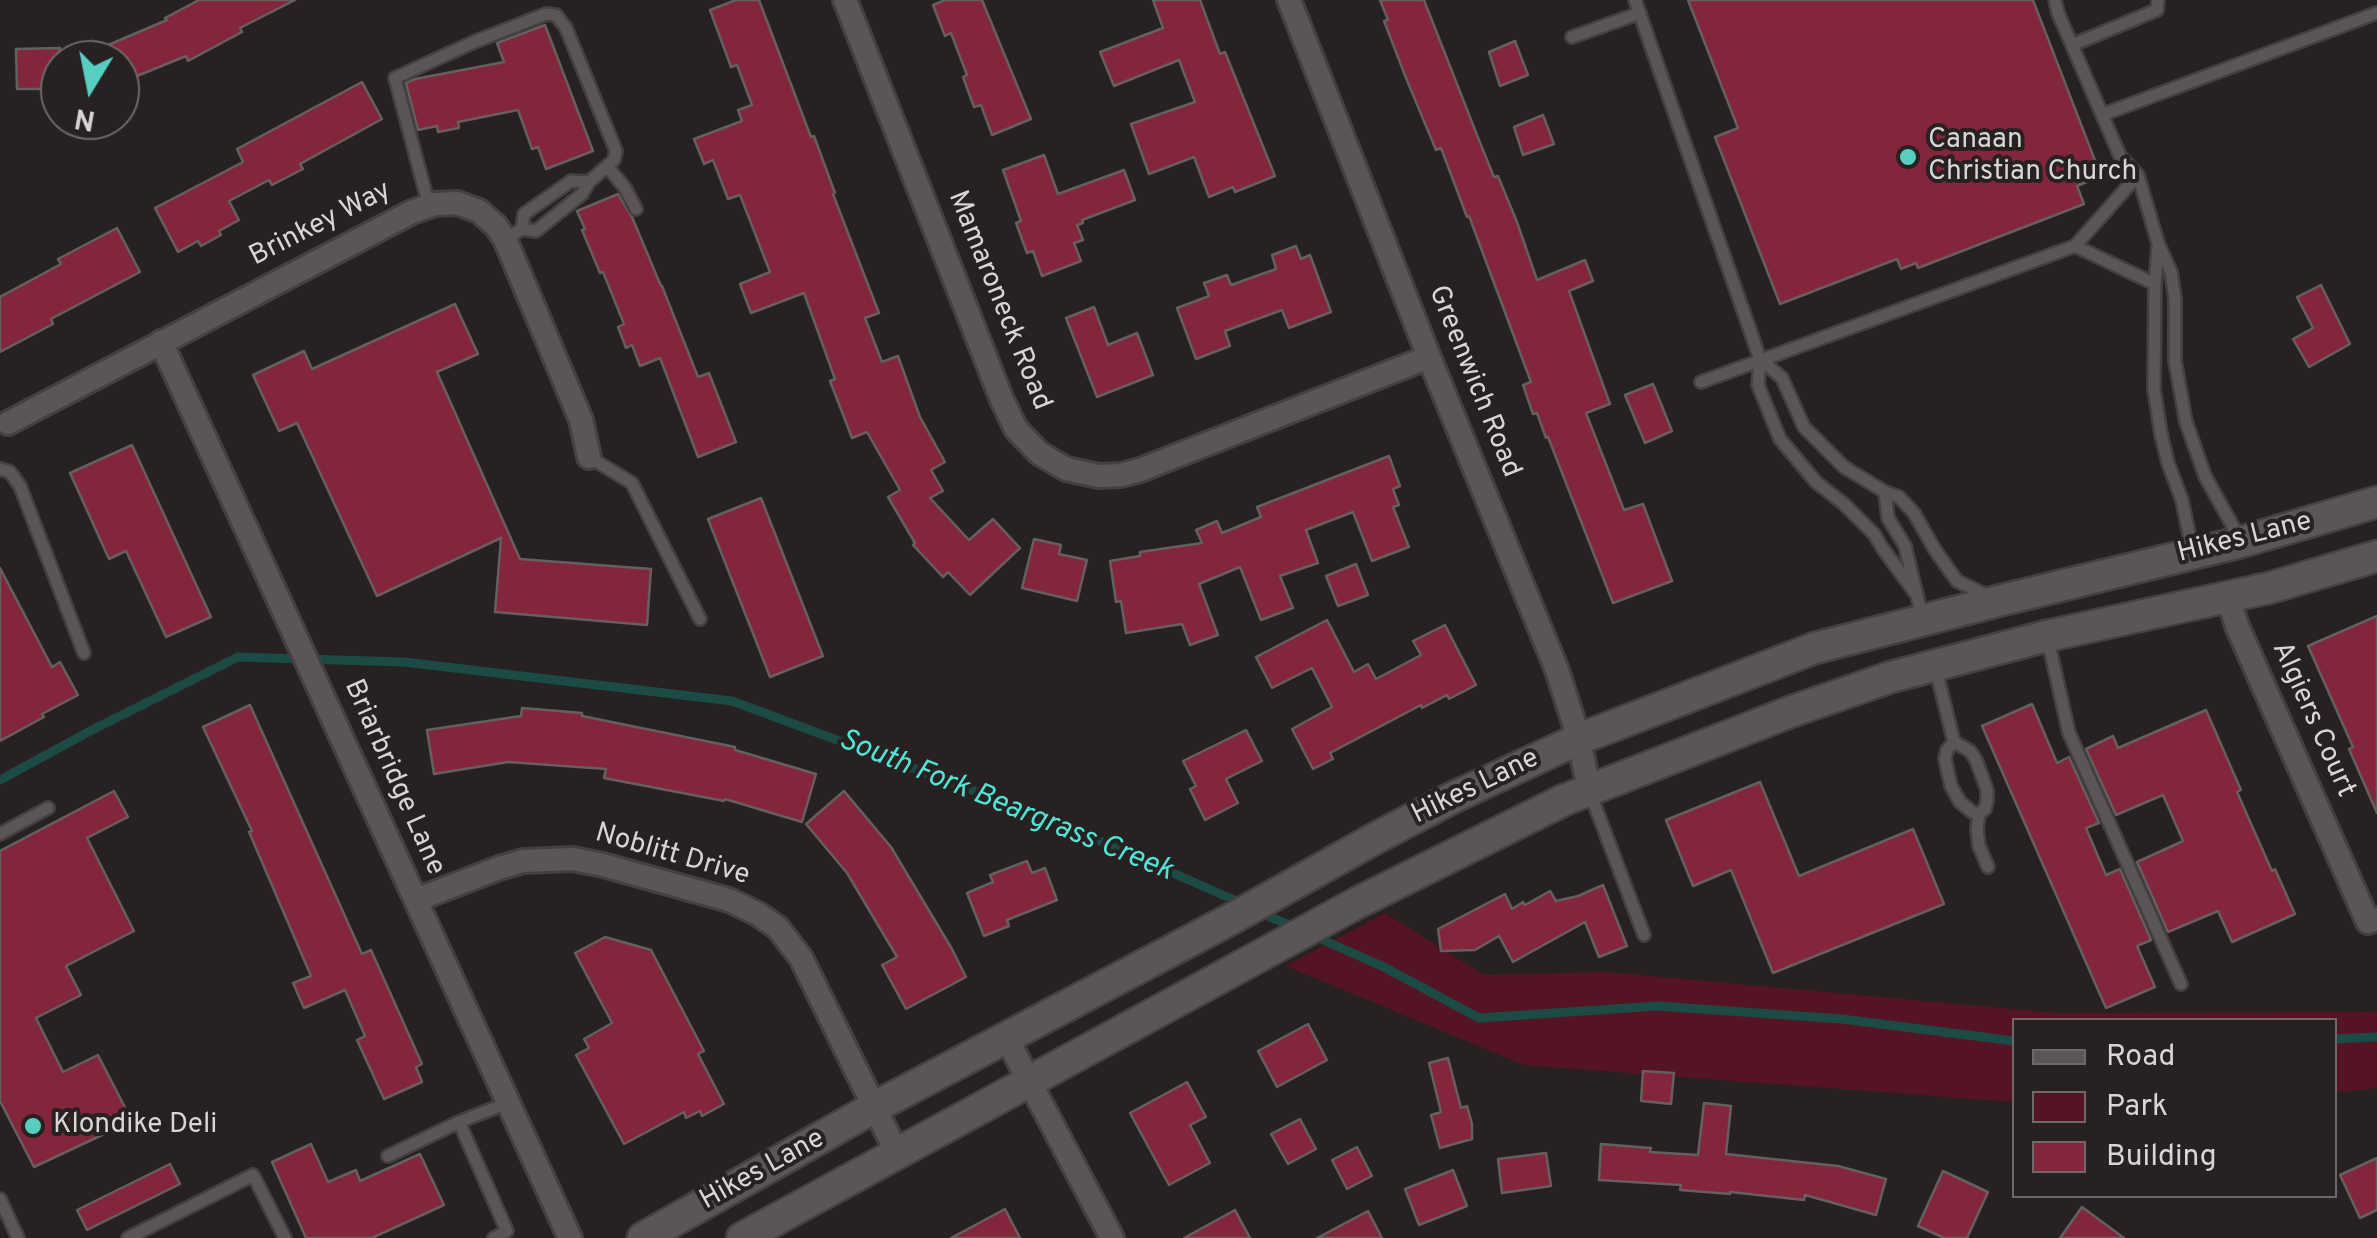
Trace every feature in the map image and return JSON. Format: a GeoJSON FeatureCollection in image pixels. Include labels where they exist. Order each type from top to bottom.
{"type":"FeatureCollection","features":[{"type":"Feature","properties":{"kind":"main road","name":"Hikes Lane"},"geometry":{"type":"LineString","coordinates":[[643,1238],[874,1108],[1454,797],[1578,739],[1919,607],[1998,601],[2241,542],[2377,502]]}},
{"type":"Feature","properties":{"kind":"main road","name":"Hikes Lane"},"geometry":{"type":"LineString","coordinates":[[742,1238],[1357,903],[1589,790],[1892,677],[2048,636],[2269,588],[2377,556]]}},
{"type":"Feature","properties":{"kind":"street","name":"Mamaroneck Road"},"geometry":{"type":"LineString","coordinates":[[845,0],[1002,400],[1016,429],[1039,453],[1066,469],[1099,476],[1120,475],[1430,358]]}},
{"type":"Feature","properties":{"kind":"street","name":"Greenwich Road"},"geometry":{"type":"LineString","coordinates":[[1289,0],[1558,670],[1589,790]]}},
{"type":"Feature","properties":{"kind":"street","name":"Brinkey Way"},"geometry":{"type":"LineString","coordinates":[[8,422],[412,212],[457,203],[513,234],[581,420],[589,456]]}},
{"type":"Feature","properties":{"kind":"street","name":"Briarbridge Lane"},"geometry":{"type":"LineString","coordinates":[[162,342],[570,1238]]}},
{"type":"Feature","properties":{"kind":"street","name":"Algiers Court"},"geometry":{"type":"LineString","coordinates":[[2228,596],[2237,626],[2373,921]]}},
{"type":"Feature","properties":{"kind":"street","name":"Noblitt Drive"},"geometry":{"type":"LineString","coordinates":[[416,900],[523,861],[574,859],[729,900],[758,914],[778,928],[794,947],[897,1152]]}},
{"type":"Feature","properties":{"kind":"street"},"geometry":{"type":"LineString","coordinates":[[1007,1040],[1112,1238]]}},
{"type":"Feature","properties":{"kind":"lane"},"geometry":{"type":"LineString","coordinates":[[1635,0],[1760,359],[1758,385],[1780,439],[1816,482],[1874,534],[1919,607]]}},
{"type":"Feature","properties":{"kind":"lane"},"geometry":{"type":"LineString","coordinates":[[2055,0],[2120,156],[2138,175],[2171,272],[2176,361],[2186,422],[2206,476],[2241,542]]}},
{"type":"Feature","properties":{"kind":"lane"},"geometry":{"type":"LineString","coordinates":[[2072,45],[2158,10],[2158,0]]}},
{"type":"Feature","properties":{"kind":"lane"},"geometry":{"type":"LineString","coordinates":[[1572,37],[1640,13]]}},
{"type":"Feature","properties":{"kind":"lane"},"geometry":{"type":"LineString","coordinates":[[2104,114],[2377,13]]}},
{"type":"Feature","properties":{"kind":"lane"},"geometry":{"type":"LineString","coordinates":[[428,206],[395,78],[546,14],[556,15],[566,28],[616,151],[614,160],[589,182],[582,194],[536,232],[513,234]]}},
{"type":"Feature","properties":{"kind":"lane"},"geometry":{"type":"LineString","coordinates":[[606,166],[636,209]]}},
{"type":"Feature","properties":{"kind":"lane"},"geometry":{"type":"LineString","coordinates":[[1701,382],[2075,246],[2138,175]]}},
{"type":"Feature","properties":{"kind":"lane"},"geometry":{"type":"LineString","coordinates":[[513,234],[524,214],[571,181],[589,182]]}},
{"type":"Feature","properties":{"kind":"lane"},"geometry":{"type":"LineString","coordinates":[[2158,243],[2154,388],[2161,434],[2182,500],[2192,553]]}},
{"type":"Feature","properties":{"kind":"lane"},"geometry":{"type":"LineString","coordinates":[[2075,246],[2155,284]]}},
{"type":"Feature","properties":{"kind":"lane"},"geometry":{"type":"LineString","coordinates":[[1760,359],[1782,378],[1804,427],[1844,467],[1899,497],[1914,513],[1958,581],[1998,601]]}},
{"type":"Feature","properties":{"kind":"lane"},"geometry":{"type":"LineString","coordinates":[[589,456],[632,483],[700,619]]}},
{"type":"Feature","properties":{"kind":"lane"},"geometry":{"type":"LineString","coordinates":[[0,469],[10,472],[20,486],[84,653]]}},
{"type":"Feature","properties":{"kind":"lane"},"geometry":{"type":"LineString","coordinates":[[1885,492],[1888,518],[1904,546],[1919,607]]}},
{"type":"Feature","properties":{"kind":"lane"},"geometry":{"type":"LineString","coordinates":[[2048,636],[2069,733],[2181,984]]}},
{"type":"Feature","properties":{"kind":"lane"},"geometry":{"type":"LineString","coordinates":[[1934,666],[1954,742],[1970,751],[1982,776],[1987,801],[1985,810],[1979,814],[1960,802],[1952,786],[1945,759],[1954,742]]}},
{"type":"Feature","properties":{"kind":"lane"},"geometry":{"type":"LineString","coordinates":[[1589,790],[1644,935]]}},
{"type":"Feature","properties":{"kind":"lane"},"geometry":{"type":"LineString","coordinates":[[0,834],[48,808]]}},
{"type":"Feature","properties":{"kind":"lane"},"geometry":{"type":"LineString","coordinates":[[1979,814],[1979,846],[1988,867]]}},
{"type":"Feature","properties":{"kind":"lane"},"geometry":{"type":"LineString","coordinates":[[388,1156],[510,1102]]}},
{"type":"Feature","properties":{"kind":"lane"},"geometry":{"type":"LineString","coordinates":[[460,1122],[508,1231],[494,1238]]}},
{"type":"Feature","properties":{"kind":"lane"},"geometry":{"type":"LineString","coordinates":[[128,1238],[253,1175],[284,1238]]}},
{"type":"Feature","properties":{"kind":"lane"},"geometry":{"type":"LineString","coordinates":[[1,1203],[18,1238]]}},
{"type":"Feature","properties":{"kind":"green space"},"geometry":{"type":"Polygon","coordinates":[[[1385,913],[1484,975],[1606,972],[2058,1013],[2377,1012],[2377,1088],[2337,1093],[2337,1018],[2012,1018],[2012,1102],[1524,1065],[1286,966],[1385,913]]]}},
{"type":"Feature","properties":{"kind":"building"},"geometry":{"type":"Polygon","coordinates":[[[199,0],[295,0],[188,61],[186,56],[140,75],[140,40],[120,40],[199,0]]]}},
{"type":"Feature","properties":{"kind":"building"},"geometry":{"type":"Polygon","coordinates":[[[736,0],[759,0],[879,313],[865,318],[882,362],[898,356],[920,417],[945,462],[931,470],[943,491],[930,498],[969,540],[993,519],[1020,548],[970,595],[948,572],[943,577],[913,545],[888,497],[900,490],[867,432],[852,438],[804,293],[751,313],[740,284],[770,272],[740,195],[728,199],[713,160],[704,164],[694,139],[742,121],[738,110],[752,105],[737,65],[731,67],[710,10],[736,0]]]}},
{"type":"Feature","properties":{"kind":"building"},"geometry":{"type":"Polygon","coordinates":[[[945,0],[982,0],[1031,119],[992,135],[981,105],[974,107],[951,33],[945,36],[933,5],[945,0]]]}},
{"type":"Feature","properties":{"kind":"building"},"geometry":{"type":"Polygon","coordinates":[[[1153,0],[1200,0],[1275,176],[1235,192],[1233,187],[1209,197],[1194,157],[1149,174],[1131,124],[1195,102],[1179,60],[1114,86],[1100,52],[1163,28],[1153,0]]]}},
{"type":"Feature","properties":{"kind":"building"},"geometry":{"type":"Polygon","coordinates":[[[1380,0],[1424,0],[1494,177],[1498,176],[1517,222],[1537,280],[1585,260],[1593,281],[1569,291],[1610,404],[1586,413],[1624,510],[1643,504],[1672,581],[1613,603],[1548,437],[1537,413],[1533,414],[1523,385],[1531,382],[1469,216],[1406,78],[1380,0]]]}},
{"type":"Feature","properties":{"kind":"building","name":"Canaan Christian Church"},"geometry":{"type":"Polygon","coordinates":[[[1688,0],[2033,0],[2101,176],[2077,186],[2084,204],[1918,268],[1916,263],[1901,269],[1897,259],[1780,304],[1715,137],[1738,128],[1688,0]]]}},
{"type":"Feature","properties":{"kind":"building"},"geometry":{"type":"Polygon","coordinates":[[[545,25],[593,151],[546,169],[538,147],[532,149],[518,110],[458,122],[459,128],[438,132],[437,126],[418,130],[406,83],[504,62],[497,43],[545,25]]]}},
{"type":"Feature","properties":{"kind":"building"},"geometry":{"type":"Polygon","coordinates":[[[1515,41],[1528,75],[1500,86],[1489,52],[1515,41]]]}},
{"type":"Feature","properties":{"kind":"building"},"geometry":{"type":"Polygon","coordinates":[[[40,48],[40,89],[17,89],[16,49],[40,48]]]}},
{"type":"Feature","properties":{"kind":"building"},"geometry":{"type":"Polygon","coordinates":[[[362,82],[382,119],[300,164],[303,169],[272,185],[269,180],[229,201],[239,220],[201,246],[198,241],[178,252],[155,208],[243,162],[237,149],[362,82]]]}},
{"type":"Feature","properties":{"kind":"building"},"geometry":{"type":"Polygon","coordinates":[[[1543,115],[1554,144],[1523,155],[1514,127],[1543,115]]]}},
{"type":"Feature","properties":{"kind":"building"},"geometry":{"type":"Polygon","coordinates":[[[1044,155],[1058,194],[1124,170],[1135,200],[1082,220],[1077,225],[1083,240],[1074,243],[1081,261],[1042,276],[1033,251],[1027,253],[1016,223],[1021,221],[1003,170],[1044,155]]]}},
{"type":"Feature","properties":{"kind":"building"},"geometry":{"type":"Polygon","coordinates":[[[618,194],[632,217],[698,377],[709,373],[736,442],[698,457],[660,358],[640,366],[632,345],[626,348],[618,327],[624,324],[582,230],[585,229],[577,211],[618,194]]]}},
{"type":"Feature","properties":{"kind":"building"},"geometry":{"type":"Polygon","coordinates":[[[117,228],[140,272],[51,319],[53,324],[0,352],[0,297],[61,264],[58,259],[117,228]]]}},
{"type":"Feature","properties":{"kind":"building"},"geometry":{"type":"Polygon","coordinates":[[[1296,246],[1301,259],[1310,255],[1331,312],[1289,328],[1282,310],[1225,331],[1230,346],[1196,359],[1177,308],[1209,296],[1204,283],[1227,275],[1231,285],[1276,269],[1272,255],[1296,246]]]}},
{"type":"Feature","properties":{"kind":"building"},"geometry":{"type":"Polygon","coordinates":[[[2321,285],[2350,344],[2309,367],[2293,339],[2313,328],[2297,297],[2321,285]]]}},
{"type":"Feature","properties":{"kind":"building"},"geometry":{"type":"Polygon","coordinates":[[[455,304],[478,354],[437,372],[520,559],[651,569],[647,625],[495,612],[501,538],[377,596],[297,423],[279,431],[253,375],[304,351],[312,369],[455,304]]]}},
{"type":"Feature","properties":{"kind":"building"},"geometry":{"type":"Polygon","coordinates":[[[1094,307],[1108,345],[1137,333],[1153,375],[1097,397],[1066,318],[1094,307]]]}},
{"type":"Feature","properties":{"kind":"building"},"geometry":{"type":"Polygon","coordinates":[[[1653,384],[1672,431],[1645,443],[1625,395],[1653,384]]]}},
{"type":"Feature","properties":{"kind":"building"},"geometry":{"type":"Polygon","coordinates":[[[132,445],[211,617],[166,637],[126,551],[109,559],[70,473],[132,445]]]}},
{"type":"Feature","properties":{"kind":"building"},"geometry":{"type":"Polygon","coordinates":[[[1389,456],[1400,486],[1393,489],[1399,505],[1393,507],[1409,547],[1372,561],[1353,512],[1306,530],[1318,563],[1280,576],[1293,608],[1261,620],[1240,567],[1199,584],[1218,635],[1190,645],[1182,624],[1126,633],[1121,601],[1116,602],[1110,561],[1140,556],[1140,552],[1202,543],[1196,530],[1217,521],[1222,533],[1261,517],[1257,507],[1389,456]]]}},
{"type":"Feature","properties":{"kind":"building"},"geometry":{"type":"Polygon","coordinates":[[[761,498],[823,656],[770,677],[708,519],[761,498]]]}},
{"type":"Feature","properties":{"kind":"building"},"geometry":{"type":"Polygon","coordinates":[[[1034,539],[1061,545],[1059,554],[1087,560],[1077,601],[1022,588],[1034,539]]]}},
{"type":"Feature","properties":{"kind":"building"},"geometry":{"type":"Polygon","coordinates":[[[1356,564],[1368,595],[1338,606],[1326,576],[1356,564]]]}},
{"type":"Feature","properties":{"kind":"building"},"geometry":{"type":"Polygon","coordinates":[[[0,568],[52,667],[60,662],[78,695],[0,741],[0,568]]]}},
{"type":"Feature","properties":{"kind":"building"},"geometry":{"type":"Polygon","coordinates":[[[2377,616],[2377,813],[2349,749],[2353,747],[2308,646],[2377,616]]]}},
{"type":"Feature","properties":{"kind":"building"},"geometry":{"type":"Polygon","coordinates":[[[1327,620],[1354,672],[1368,664],[1376,679],[1421,655],[1413,641],[1445,625],[1476,685],[1449,699],[1447,695],[1422,708],[1421,705],[1330,753],[1333,759],[1313,769],[1292,729],[1332,707],[1312,668],[1272,688],[1256,657],[1327,620]]]}},
{"type":"Feature","properties":{"kind":"building"},"geometry":{"type":"Polygon","coordinates":[[[2032,704],[2057,763],[2069,757],[2099,823],[2086,828],[2106,875],[2120,869],[2151,940],[2137,946],[2155,987],[2106,1008],[1982,726],[2032,704]]]}},
{"type":"Feature","properties":{"kind":"building"},"geometry":{"type":"Polygon","coordinates":[[[250,705],[362,954],[371,950],[422,1064],[416,1067],[422,1082],[384,1099],[357,1040],[365,1036],[345,990],[304,1008],[293,983],[311,976],[249,832],[252,831],[203,727],[250,705]]]}},
{"type":"Feature","properties":{"kind":"building"},"geometry":{"type":"Polygon","coordinates":[[[522,708],[582,713],[735,747],[816,774],[802,822],[725,799],[604,778],[606,769],[508,762],[434,774],[427,730],[521,716],[522,708]]]}},
{"type":"Feature","properties":{"kind":"building"},"geometry":{"type":"Polygon","coordinates":[[[2206,710],[2241,790],[2237,792],[2295,914],[2232,942],[2218,911],[2168,932],[2137,862],[2183,841],[2163,795],[2116,815],[2086,749],[2113,736],[2118,748],[2206,710]]]}},
{"type":"Feature","properties":{"kind":"building"},"geometry":{"type":"Polygon","coordinates":[[[1246,730],[1262,761],[1226,779],[1238,803],[1205,820],[1190,789],[1196,786],[1183,761],[1246,730]]]}},
{"type":"Feature","properties":{"kind":"building"},"geometry":{"type":"Polygon","coordinates":[[[1760,782],[1799,876],[1913,829],[1944,904],[1773,973],[1731,870],[1693,886],[1666,820],[1760,782]]]}},
{"type":"Feature","properties":{"kind":"building"},"geometry":{"type":"Polygon","coordinates":[[[114,791],[128,817],[87,838],[134,931],[66,966],[81,995],[36,1018],[63,1072],[98,1055],[132,1121],[34,1167],[0,1101],[0,851],[114,791]]]}},
{"type":"Feature","properties":{"kind":"building"},"geometry":{"type":"Polygon","coordinates":[[[844,791],[891,847],[966,977],[906,1009],[882,965],[897,957],[847,873],[806,824],[844,791]]]}},
{"type":"Feature","properties":{"kind":"building"},"geometry":{"type":"Polygon","coordinates":[[[1027,861],[1032,873],[1045,868],[1057,900],[1007,920],[1009,926],[984,936],[967,893],[993,882],[990,875],[1027,861]]]}},
{"type":"Feature","properties":{"kind":"building"},"geometry":{"type":"Polygon","coordinates":[[[1603,885],[1627,946],[1599,957],[1585,922],[1513,962],[1499,936],[1475,950],[1441,951],[1438,929],[1505,894],[1512,909],[1550,891],[1556,901],[1603,885]]]}},
{"type":"Feature","properties":{"kind":"building"},"geometry":{"type":"Polygon","coordinates":[[[605,937],[651,950],[704,1051],[698,1054],[724,1104],[702,1116],[700,1111],[686,1118],[684,1112],[624,1144],[576,1055],[589,1048],[584,1039],[612,1023],[575,953],[605,937]]]}},
{"type":"Feature","properties":{"kind":"building"},"geometry":{"type":"Polygon","coordinates":[[[1308,1024],[1327,1060],[1277,1087],[1258,1051],[1308,1024]]]}},
{"type":"Feature","properties":{"kind":"building"},"geometry":{"type":"Polygon","coordinates":[[[1448,1058],[1461,1108],[1467,1106],[1472,1139],[1440,1148],[1431,1115],[1441,1112],[1429,1063],[1448,1058]]]}},
{"type":"Feature","properties":{"kind":"building"},"geometry":{"type":"Polygon","coordinates":[[[1643,1071],[1674,1073],[1671,1104],[1641,1101],[1643,1071]]]}},
{"type":"Feature","properties":{"kind":"building"},"geometry":{"type":"Polygon","coordinates":[[[1187,1082],[1206,1117],[1190,1125],[1210,1163],[1169,1185],[1130,1113],[1187,1082]]]}},
{"type":"Feature","properties":{"kind":"building"},"geometry":{"type":"Polygon","coordinates":[[[1704,1103],[1731,1106],[1726,1154],[1838,1166],[1886,1179],[1876,1215],[1805,1195],[1804,1200],[1599,1180],[1601,1144],[1698,1155],[1704,1103]]]}},
{"type":"Feature","properties":{"kind":"building"},"geometry":{"type":"Polygon","coordinates":[[[1300,1119],[1316,1149],[1288,1164],[1271,1134],[1300,1119]]]}},
{"type":"Feature","properties":{"kind":"building"},"geometry":{"type":"Polygon","coordinates":[[[311,1144],[328,1182],[356,1170],[360,1181],[420,1154],[444,1205],[372,1238],[306,1238],[272,1162],[311,1144]]]}},
{"type":"Feature","properties":{"kind":"building"},"geometry":{"type":"Polygon","coordinates":[[[1357,1147],[1372,1176],[1347,1189],[1332,1160],[1357,1147]]]}},
{"type":"Feature","properties":{"kind":"building"},"geometry":{"type":"Polygon","coordinates":[[[1546,1153],[1551,1186],[1502,1193],[1498,1159],[1546,1153]]]}},
{"type":"Feature","properties":{"kind":"building"},"geometry":{"type":"Polygon","coordinates":[[[2377,1158],[2377,1210],[2360,1218],[2340,1175],[2377,1158]]]}},
{"type":"Feature","properties":{"kind":"building"},"geometry":{"type":"Polygon","coordinates":[[[170,1164],[180,1184],[87,1230],[77,1210],[170,1164]]]}},
{"type":"Feature","properties":{"kind":"building"},"geometry":{"type":"Polygon","coordinates":[[[1453,1170],[1467,1206],[1419,1225],[1405,1189],[1453,1170]]]}},
{"type":"Feature","properties":{"kind":"building"},"geometry":{"type":"Polygon","coordinates":[[[1943,1171],[1988,1192],[1967,1238],[1944,1238],[1918,1226],[1943,1171]]]}},
{"type":"Feature","properties":{"kind":"building"},"geometry":{"type":"Polygon","coordinates":[[[2082,1207],[2124,1238],[2060,1238],[2082,1207]]]}},
{"type":"Feature","properties":{"kind":"building"},"geometry":{"type":"Polygon","coordinates":[[[1005,1209],[1020,1238],[951,1238],[1005,1209]]]}},
{"type":"Feature","properties":{"kind":"building"},"geometry":{"type":"Polygon","coordinates":[[[1235,1210],[1250,1238],[1184,1238],[1235,1210]]]}},
{"type":"Feature","properties":{"kind":"building"},"geometry":{"type":"Polygon","coordinates":[[[1368,1211],[1382,1238],[1317,1238],[1368,1211]]]}},
{"type":"Feature","properties":{"kind":"waterway","name":"South Fork Beargrass Creek"},"geometry":{"type":"LineString","coordinates":[[0,780],[238,657],[404,662],[732,701],[1055,821],[1241,903]]}},
{"type":"Feature","properties":{"kind":"waterway","name":"South Fork Beargrass Creek"},"geometry":{"type":"LineString","coordinates":[[1259,912],[1296,928]]}},
{"type":"Feature","properties":{"kind":"waterway","name":"South Fork Beargrass Creek"},"geometry":{"type":"LineString","coordinates":[[1314,936],[1384,967],[1479,1018],[1658,1006],[1842,1019],[2012,1041]]}},
{"type":"Feature","properties":{"kind":"waterway","name":"South Fork Beargrass Creek"},"geometry":{"type":"LineString","coordinates":[[2337,1039],[2377,1037]]}},
{"type":"Feature","properties":{"kind":"place","name":"Canaan Christian Church"},"geometry":{"type":"Point","coordinates":[1908,157]}},
{"type":"Feature","properties":{"kind":"place","name":"Klondike Deli"},"geometry":{"type":"Point","coordinates":[33,1126]}}]}
